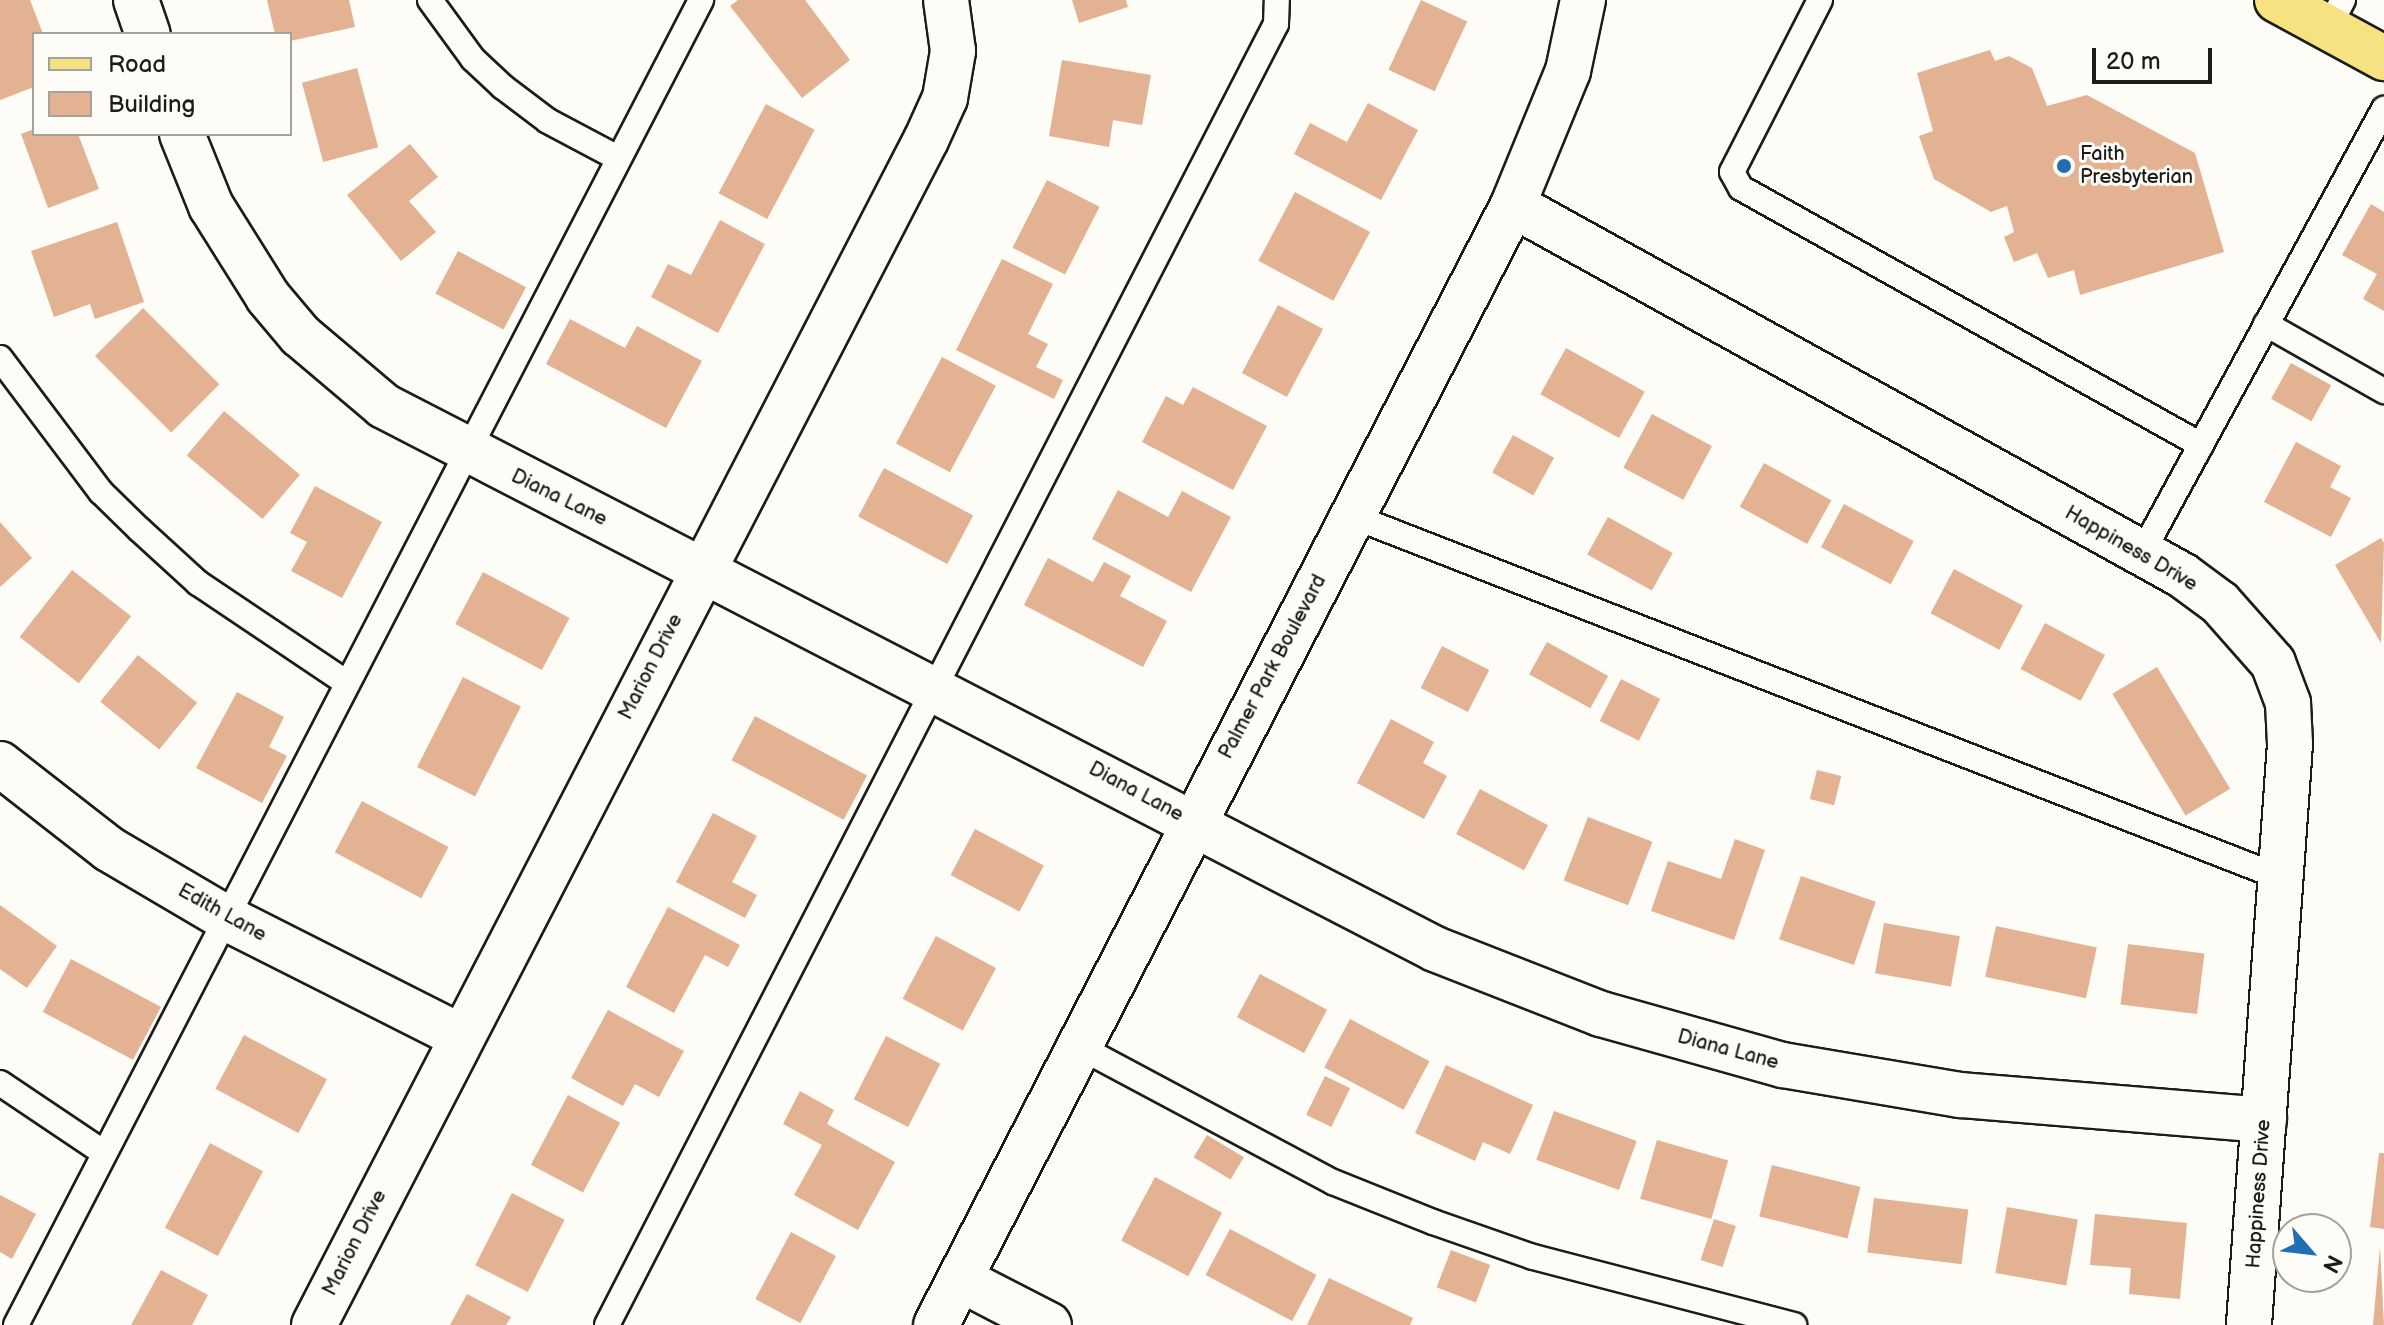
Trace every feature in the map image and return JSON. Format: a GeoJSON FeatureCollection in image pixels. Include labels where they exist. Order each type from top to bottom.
{"type":"FeatureCollection","features":[{"type":"Feature","properties":{"kind":"main road"},"geometry":{"type":"LineString","coordinates":[[2277,0],[2336,14],[2384,58]]}},
{"type":"Feature","properties":{"kind":"street"},"geometry":{"type":"LineString","coordinates":[[136,0],[147,32]]}},
{"type":"Feature","properties":{"kind":"street","name":"Marion Drive"},"geometry":{"type":"LineString","coordinates":[[314,1325],[460,1036],[933,126],[953,51],[946,0]]}},
{"type":"Feature","properties":{"kind":"street","name":"Palmer Park Boulevard"},"geometry":{"type":"LineString","coordinates":[[936,1325],[1192,822],[1513,205],[1568,71],[1583,0]]}},
{"type":"Feature","properties":{"kind":"street","name":"Diana Lane"},"geometry":{"type":"LineString","coordinates":[[183,136],[211,206],[300,335],[384,406],[465,452],[936,686],[1435,949],[1601,1014],[1783,1065],[1960,1095],[2264,1120]]}},
{"type":"Feature","properties":{"kind":"street","name":"Happiness Drive"},"geometry":{"type":"LineString","coordinates":[[1513,205],[2142,553],[2220,603],[2273,663],[2288,703],[2290,730],[2249,1325]]}},
{"type":"Feature","properties":{"kind":"street","name":"Edith Lane"},"geometry":{"type":"LineString","coordinates":[[0,764],[109,849],[226,918],[460,1036]]}},
{"type":"Feature","properties":{"kind":"street"},"geometry":{"type":"LineString","coordinates":[[960,1279],[1049,1325]]}},
{"type":"Feature","properties":{"kind":"lane"},"geometry":{"type":"LineString","coordinates":[[430,0],[473,59],[503,87],[548,121],[618,158]]}},
{"type":"Feature","properties":{"kind":"lane"},"geometry":{"type":"LineString","coordinates":[[16,1325],[701,0]]}},
{"type":"Feature","properties":{"kind":"lane"},"geometry":{"type":"LineString","coordinates":[[607,1325],[1276,24],[1277,0]]}},
{"type":"Feature","properties":{"kind":"lane"},"geometry":{"type":"LineString","coordinates":[[1820,0],[1732,172],[1741,188],[2201,445]]}},
{"type":"Feature","properties":{"kind":"lane"},"geometry":{"type":"LineString","coordinates":[[2142,553],[2384,109]]}},
{"type":"Feature","properties":{"kind":"lane"},"geometry":{"type":"LineString","coordinates":[[2266,324],[2384,391]]}},
{"type":"Feature","properties":{"kind":"lane"},"geometry":{"type":"LineString","coordinates":[[0,358],[101,492],[140,530],[198,583],[347,683]]}},
{"type":"Feature","properties":{"kind":"lane"},"geometry":{"type":"LineString","coordinates":[[1352,516],[2282,878]]}},
{"type":"Feature","properties":{"kind":"lane"},"geometry":{"type":"LineString","coordinates":[[1078,1046],[1333,1182],[1433,1222],[1533,1257],[1794,1325]]}},
{"type":"Feature","properties":{"kind":"lane"},"geometry":{"type":"LineString","coordinates":[[0,1083],[104,1153]]}},
{"type":"Feature","properties":{"kind":"building"},"geometry":{"type":"Polygon","coordinates":[[[0,0],[30,0],[42,32],[32,32],[32,88],[0,100],[0,0]]]}},
{"type":"Feature","properties":{"kind":"building"},"geometry":{"type":"Polygon","coordinates":[[[267,0],[349,0],[355,27],[292,41],[292,32],[275,32],[267,0]]]}},
{"type":"Feature","properties":{"kind":"building"},"geometry":{"type":"Polygon","coordinates":[[[738,0],[805,0],[850,60],[802,98],[730,6],[738,0]]]}},
{"type":"Feature","properties":{"kind":"building"},"geometry":{"type":"Polygon","coordinates":[[[1072,0],[1126,0],[1128,7],[1079,23],[1072,0]]]}},
{"type":"Feature","properties":{"kind":"building"},"geometry":{"type":"Polygon","coordinates":[[[1421,0],[1467,22],[1435,91],[1388,70],[1421,0]]]}},
{"type":"Feature","properties":{"kind":"building","name":"Faith Presbyterian"},"geometry":{"type":"Polygon","coordinates":[[[1990,50],[1995,61],[2009,56],[2032,68],[2047,106],[2087,95],[2195,153],[2224,252],[2080,295],[2074,270],[2048,278],[2037,253],[2014,262],[2004,237],[2014,232],[2007,206],[1991,212],[1934,179],[1919,136],[1933,131],[1917,73],[1990,50]]]}},
{"type":"Feature","properties":{"kind":"building"},"geometry":{"type":"Polygon","coordinates":[[[1062,60],[1151,75],[1142,125],[1113,120],[1109,147],[1049,136],[1062,60]]]}},
{"type":"Feature","properties":{"kind":"building"},"geometry":{"type":"Polygon","coordinates":[[[357,68],[378,147],[323,162],[302,83],[357,68]]]}},
{"type":"Feature","properties":{"kind":"building"},"geometry":{"type":"Polygon","coordinates":[[[1368,103],[1418,130],[1381,200],[1294,154],[1310,123],[1347,142],[1368,103]]]}},
{"type":"Feature","properties":{"kind":"building"},"geometry":{"type":"Polygon","coordinates":[[[766,104],[815,130],[767,219],[719,193],[766,104]]]}},
{"type":"Feature","properties":{"kind":"building"},"geometry":{"type":"Polygon","coordinates":[[[32,130],[32,136],[79,136],[99,189],[48,208],[21,134],[32,130]]]}},
{"type":"Feature","properties":{"kind":"building"},"geometry":{"type":"Polygon","coordinates":[[[410,144],[438,177],[409,201],[436,232],[401,261],[347,195],[410,144]]]}},
{"type":"Feature","properties":{"kind":"building"},"geometry":{"type":"Polygon","coordinates":[[[1047,180],[1100,207],[1065,275],[1012,248],[1047,180]]]}},
{"type":"Feature","properties":{"kind":"building"},"geometry":{"type":"Polygon","coordinates":[[[1295,192],[1370,232],[1333,301],[1258,261],[1295,192]]]}},
{"type":"Feature","properties":{"kind":"building"},"geometry":{"type":"Polygon","coordinates":[[[2371,204],[2384,212],[2384,311],[2363,299],[2377,274],[2342,255],[2371,204]]]}},
{"type":"Feature","properties":{"kind":"building"},"geometry":{"type":"Polygon","coordinates":[[[720,220],[765,244],[718,333],[651,297],[668,264],[691,275],[720,220]]]}},
{"type":"Feature","properties":{"kind":"building"},"geometry":{"type":"Polygon","coordinates":[[[117,222],[144,302],[95,319],[90,304],[54,317],[31,251],[117,222]]]}},
{"type":"Feature","properties":{"kind":"building"},"geometry":{"type":"Polygon","coordinates":[[[458,251],[526,287],[503,330],[435,293],[458,251]]]}},
{"type":"Feature","properties":{"kind":"building"},"geometry":{"type":"Polygon","coordinates":[[[1002,259],[1053,284],[1028,334],[1048,344],[1036,367],[1063,380],[1054,399],[956,350],[1002,259]]]}},
{"type":"Feature","properties":{"kind":"building"},"geometry":{"type":"Polygon","coordinates":[[[1278,305],[1323,329],[1287,397],[1242,373],[1278,305]]]}},
{"type":"Feature","properties":{"kind":"building"},"geometry":{"type":"Polygon","coordinates":[[[143,308],[219,384],[171,432],[95,356],[143,308]]]}},
{"type":"Feature","properties":{"kind":"building"},"geometry":{"type":"Polygon","coordinates":[[[570,319],[625,348],[637,326],[702,361],[666,428],[546,364],[570,319]]]}},
{"type":"Feature","properties":{"kind":"building"},"geometry":{"type":"Polygon","coordinates":[[[1566,348],[1645,392],[1619,438],[1540,394],[1566,348]]]}},
{"type":"Feature","properties":{"kind":"building"},"geometry":{"type":"Polygon","coordinates":[[[942,357],[996,386],[950,472],[896,444],[942,357]]]}},
{"type":"Feature","properties":{"kind":"building"},"geometry":{"type":"Polygon","coordinates":[[[2291,363],[2331,385],[2311,421],[2271,399],[2291,363]]]}},
{"type":"Feature","properties":{"kind":"building"},"geometry":{"type":"Polygon","coordinates":[[[1193,387],[1267,426],[1233,490],[1142,442],[1166,396],[1183,405],[1193,387]]]}},
{"type":"Feature","properties":{"kind":"building"},"geometry":{"type":"Polygon","coordinates":[[[224,411],[300,475],[263,519],[187,455],[224,411]]]}},
{"type":"Feature","properties":{"kind":"building"},"geometry":{"type":"Polygon","coordinates":[[[1652,414],[1712,446],[1683,500],[1623,468],[1652,414]]]}},
{"type":"Feature","properties":{"kind":"building"},"geometry":{"type":"Polygon","coordinates":[[[1513,435],[1554,458],[1533,495],[1492,473],[1513,435]]]}},
{"type":"Feature","properties":{"kind":"building"},"geometry":{"type":"Polygon","coordinates":[[[2296,442],[2341,466],[2330,487],[2351,498],[2331,537],[2264,502],[2296,442]]]}},
{"type":"Feature","properties":{"kind":"building"},"geometry":{"type":"Polygon","coordinates":[[[1764,463],[1831,500],[1807,544],[1740,507],[1764,463]]]}},
{"type":"Feature","properties":{"kind":"building"},"geometry":{"type":"Polygon","coordinates":[[[884,468],[973,515],[947,564],[858,517],[884,468]]]}},
{"type":"Feature","properties":{"kind":"building"},"geometry":{"type":"Polygon","coordinates":[[[315,486],[382,522],[342,598],[291,571],[307,542],[290,533],[315,486]]]}},
{"type":"Feature","properties":{"kind":"building"},"geometry":{"type":"Polygon","coordinates":[[[1118,490],[1168,517],[1182,491],[1231,517],[1191,592],[1092,539],[1118,490]]]}},
{"type":"Feature","properties":{"kind":"building"},"geometry":{"type":"Polygon","coordinates":[[[1844,504],[1914,541],[1891,584],[1821,547],[1844,504]]]}},
{"type":"Feature","properties":{"kind":"building"},"geometry":{"type":"Polygon","coordinates":[[[1608,517],[1673,553],[1652,590],[1587,555],[1608,517]]]}},
{"type":"Feature","properties":{"kind":"building"},"geometry":{"type":"Polygon","coordinates":[[[0,522],[32,558],[0,587],[0,522]]]}},
{"type":"Feature","properties":{"kind":"building"},"geometry":{"type":"Polygon","coordinates":[[[2381,538],[2384,543],[2381,643],[2335,565],[2381,538]]]}},
{"type":"Feature","properties":{"kind":"building"},"geometry":{"type":"Polygon","coordinates":[[[1048,558],[1093,582],[1104,562],[1131,576],[1120,596],[1167,621],[1143,667],[1024,605],[1048,558]]]}},
{"type":"Feature","properties":{"kind":"building"},"geometry":{"type":"Polygon","coordinates":[[[1954,569],[2023,606],[1999,650],[1931,613],[1954,569]]]}},
{"type":"Feature","properties":{"kind":"building"},"geometry":{"type":"Polygon","coordinates":[[[72,570],[131,616],[79,683],[20,637],[72,570]]]}},
{"type":"Feature","properties":{"kind":"building"},"geometry":{"type":"Polygon","coordinates":[[[483,572],[570,618],[542,670],[455,624],[483,572]]]}},
{"type":"Feature","properties":{"kind":"building"},"geometry":{"type":"Polygon","coordinates":[[[2045,623],[2105,655],[2081,701],[2021,669],[2045,623]]]}},
{"type":"Feature","properties":{"kind":"building"},"geometry":{"type":"Polygon","coordinates":[[[1547,642],[1608,676],[1590,708],[1529,674],[1547,642]]]}},
{"type":"Feature","properties":{"kind":"building"},"geometry":{"type":"Polygon","coordinates":[[[1442,646],[1489,670],[1468,712],[1421,688],[1442,646]]]}},
{"type":"Feature","properties":{"kind":"building"},"geometry":{"type":"Polygon","coordinates":[[[138,655],[197,703],[159,749],[100,702],[138,655]]]}},
{"type":"Feature","properties":{"kind":"building"},"geometry":{"type":"Polygon","coordinates":[[[2157,667],[2230,789],[2186,815],[2112,694],[2157,667]]]}},
{"type":"Feature","properties":{"kind":"building"},"geometry":{"type":"Polygon","coordinates":[[[463,677],[521,707],[475,797],[417,767],[463,677]]]}},
{"type":"Feature","properties":{"kind":"building"},"geometry":{"type":"Polygon","coordinates":[[[1621,679],[1660,699],[1639,741],[1600,721],[1621,679]]]}},
{"type":"Feature","properties":{"kind":"building"},"geometry":{"type":"Polygon","coordinates":[[[237,692],[284,717],[269,747],[287,756],[262,803],[196,768],[237,692]]]}},
{"type":"Feature","properties":{"kind":"building"},"geometry":{"type":"Polygon","coordinates":[[[755,716],[867,776],[844,820],[732,760],[755,716]]]}},
{"type":"Feature","properties":{"kind":"building"},"geometry":{"type":"Polygon","coordinates":[[[1391,719],[1434,742],[1423,763],[1447,776],[1424,819],[1357,783],[1391,719]]]}},
{"type":"Feature","properties":{"kind":"building"},"geometry":{"type":"Polygon","coordinates":[[[1817,770],[1841,776],[1834,805],[1810,799],[1817,770]]]}},
{"type":"Feature","properties":{"kind":"building"},"geometry":{"type":"Polygon","coordinates":[[[1480,789],[1548,825],[1524,870],[1456,834],[1480,789]]]}},
{"type":"Feature","properties":{"kind":"building"},"geometry":{"type":"Polygon","coordinates":[[[362,801],[449,847],[421,898],[335,852],[362,801]]]}},
{"type":"Feature","properties":{"kind":"building"},"geometry":{"type":"Polygon","coordinates":[[[713,813],[757,836],[732,882],[757,895],[745,918],[676,882],[713,813]]]}},
{"type":"Feature","properties":{"kind":"building"},"geometry":{"type":"Polygon","coordinates":[[[1588,817],[1652,842],[1628,905],[1564,880],[1588,817]]]}},
{"type":"Feature","properties":{"kind":"building"},"geometry":{"type":"Polygon","coordinates":[[[975,829],[1044,866],[1019,912],[951,875],[975,829]]]}},
{"type":"Feature","properties":{"kind":"building"},"geometry":{"type":"Polygon","coordinates":[[[1735,839],[1765,850],[1734,940],[1651,911],[1668,861],[1721,879],[1735,839]]]}},
{"type":"Feature","properties":{"kind":"building"},"geometry":{"type":"Polygon","coordinates":[[[1801,876],[1876,902],[1854,965],[1779,939],[1801,876]]]}},
{"type":"Feature","properties":{"kind":"building"},"geometry":{"type":"Polygon","coordinates":[[[0,905],[57,946],[27,988],[0,969],[0,905]]]}},
{"type":"Feature","properties":{"kind":"building"},"geometry":{"type":"Polygon","coordinates":[[[668,907],[740,945],[728,967],[705,955],[674,1013],[626,987],[668,907]]]}},
{"type":"Feature","properties":{"kind":"building"},"geometry":{"type":"Polygon","coordinates":[[[1884,923],[1960,936],[1951,987],[1875,973],[1884,923]]]}},
{"type":"Feature","properties":{"kind":"building"},"geometry":{"type":"Polygon","coordinates":[[[1996,926],[2097,947],[2086,998],[1985,977],[1996,926]]]}},
{"type":"Feature","properties":{"kind":"building"},"geometry":{"type":"Polygon","coordinates":[[[936,936],[996,968],[963,1031],[903,999],[936,936]]]}},
{"type":"Feature","properties":{"kind":"building"},"geometry":{"type":"Polygon","coordinates":[[[2128,944],[2204,953],[2197,1014],[2121,1005],[2128,944]]]}},
{"type":"Feature","properties":{"kind":"building"},"geometry":{"type":"Polygon","coordinates":[[[71,959],[161,1007],[133,1060],[43,1012],[71,959]]]}},
{"type":"Feature","properties":{"kind":"building"},"geometry":{"type":"Polygon","coordinates":[[[1260,974],[1327,1010],[1304,1053],[1237,1017],[1260,974]]]}},
{"type":"Feature","properties":{"kind":"building"},"geometry":{"type":"Polygon","coordinates":[[[608,1010],[684,1051],[659,1097],[635,1084],[623,1106],[571,1078],[608,1010]]]}},
{"type":"Feature","properties":{"kind":"building"},"geometry":{"type":"Polygon","coordinates":[[[1350,1019],[1429,1061],[1404,1110],[1324,1068],[1350,1019]]]}},
{"type":"Feature","properties":{"kind":"building"},"geometry":{"type":"Polygon","coordinates":[[[244,1035],[327,1079],[298,1133],[215,1089],[244,1035]]]}},
{"type":"Feature","properties":{"kind":"building"},"geometry":{"type":"Polygon","coordinates":[[[886,1036],[940,1064],[908,1127],[854,1099],[886,1036]]]}},
{"type":"Feature","properties":{"kind":"building"},"geometry":{"type":"Polygon","coordinates":[[[1446,1065],[1533,1105],[1510,1154],[1483,1142],[1475,1161],[1415,1133],[1446,1065]]]}},
{"type":"Feature","properties":{"kind":"building"},"geometry":{"type":"Polygon","coordinates":[[[1325,1076],[1350,1088],[1331,1127],[1306,1115],[1325,1076]]]}},
{"type":"Feature","properties":{"kind":"building"},"geometry":{"type":"Polygon","coordinates":[[[800,1091],[834,1110],[827,1124],[895,1162],[858,1230],[794,1195],[822,1145],[783,1124],[800,1091]]]}},
{"type":"Feature","properties":{"kind":"building"},"geometry":{"type":"Polygon","coordinates":[[[568,1095],[620,1123],[583,1192],[531,1165],[568,1095]]]}},
{"type":"Feature","properties":{"kind":"building"},"geometry":{"type":"Polygon","coordinates":[[[1554,1111],[1637,1141],[1619,1190],[1536,1160],[1554,1111]]]}},
{"type":"Feature","properties":{"kind":"building"},"geometry":{"type":"Polygon","coordinates":[[[1207,1135],[1244,1157],[1230,1179],[1194,1157],[1207,1135]]]}},
{"type":"Feature","properties":{"kind":"building"},"geometry":{"type":"Polygon","coordinates":[[[1657,1140],[1728,1160],[1711,1219],[1640,1199],[1657,1140]]]}},
{"type":"Feature","properties":{"kind":"building"},"geometry":{"type":"Polygon","coordinates":[[[210,1143],[263,1171],[218,1256],[165,1228],[210,1143]]]}},
{"type":"Feature","properties":{"kind":"building"},"geometry":{"type":"Polygon","coordinates":[[[2379,1153],[2384,1153],[2384,1229],[2370,1227],[2379,1153]]]}},
{"type":"Feature","properties":{"kind":"building"},"geometry":{"type":"Polygon","coordinates":[[[1772,1165],[1860,1187],[1847,1238],[1759,1216],[1772,1165]]]}},
{"type":"Feature","properties":{"kind":"building"},"geometry":{"type":"Polygon","coordinates":[[[1155,1177],[1222,1213],[1188,1276],[1121,1241],[1155,1177]]]}},
{"type":"Feature","properties":{"kind":"building"},"geometry":{"type":"Polygon","coordinates":[[[512,1193],[565,1220],[528,1292],[475,1265],[512,1193]]]}},
{"type":"Feature","properties":{"kind":"building"},"geometry":{"type":"Polygon","coordinates":[[[0,1195],[36,1214],[12,1259],[0,1252],[0,1195]]]}},
{"type":"Feature","properties":{"kind":"building"},"geometry":{"type":"Polygon","coordinates":[[[1874,1198],[1968,1210],[1962,1264],[1867,1253],[1874,1198]]]}},
{"type":"Feature","properties":{"kind":"building"},"geometry":{"type":"Polygon","coordinates":[[[2007,1207],[2078,1220],[2066,1285],[1995,1273],[2007,1207]]]}},
{"type":"Feature","properties":{"kind":"building"},"geometry":{"type":"Polygon","coordinates":[[[2095,1214],[2187,1223],[2180,1299],[2129,1294],[2131,1268],[2090,1265],[2095,1214]]]}},
{"type":"Feature","properties":{"kind":"building"},"geometry":{"type":"Polygon","coordinates":[[[1714,1219],[1736,1226],[1723,1267],[1701,1260],[1714,1219]]]}},
{"type":"Feature","properties":{"kind":"building"},"geometry":{"type":"Polygon","coordinates":[[[1230,1229],[1317,1275],[1292,1321],[1206,1275],[1230,1229]]]}},
{"type":"Feature","properties":{"kind":"building"},"geometry":{"type":"Polygon","coordinates":[[[791,1232],[836,1256],[800,1323],[755,1299],[791,1232]]]}},
{"type":"Feature","properties":{"kind":"building"},"geometry":{"type":"Polygon","coordinates":[[[2380,1247],[2384,1325],[2373,1325],[2380,1247]]]}},
{"type":"Feature","properties":{"kind":"building"},"geometry":{"type":"Polygon","coordinates":[[[1451,1250],[1490,1265],[1476,1302],[1437,1287],[1451,1250]]]}},
{"type":"Feature","properties":{"kind":"building"},"geometry":{"type":"Polygon","coordinates":[[[161,1270],[208,1295],[192,1325],[131,1325],[161,1270]]]}},
{"type":"Feature","properties":{"kind":"building"},"geometry":{"type":"Polygon","coordinates":[[[1329,1278],[1413,1318],[1410,1325],[1307,1325],[1329,1278]]]}},
{"type":"Feature","properties":{"kind":"building"},"geometry":{"type":"Polygon","coordinates":[[[467,1294],[511,1317],[506,1325],[450,1325],[467,1294]]]}},
{"type":"Feature","properties":{"kind":"place","name":"Faith Presbyterian"},"geometry":{"type":"Point","coordinates":[2064,166]}}]}
